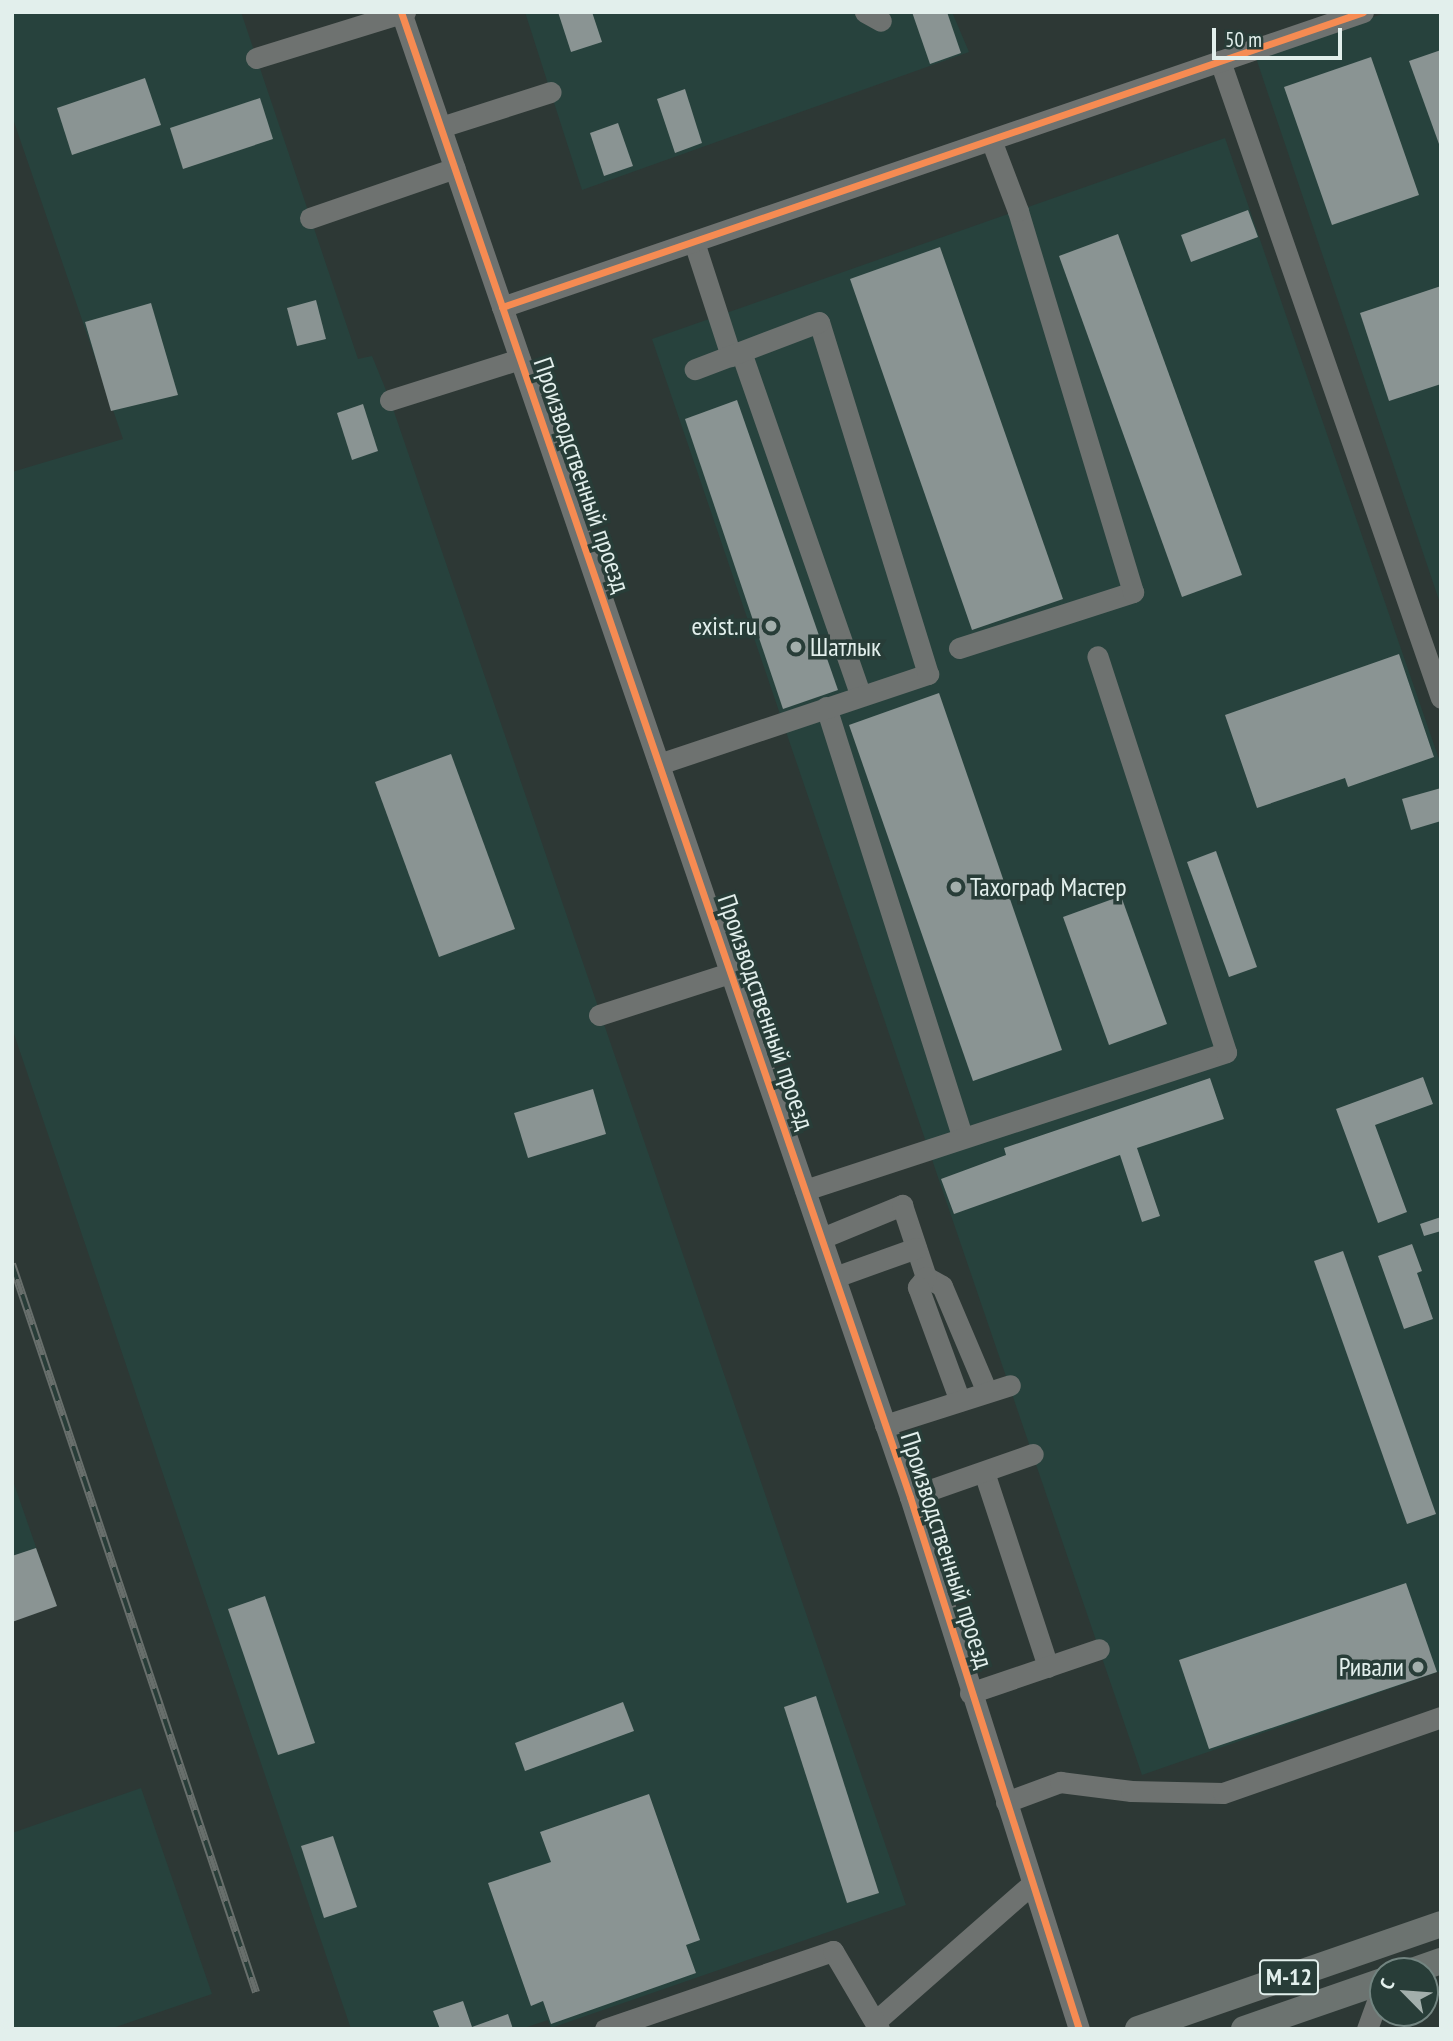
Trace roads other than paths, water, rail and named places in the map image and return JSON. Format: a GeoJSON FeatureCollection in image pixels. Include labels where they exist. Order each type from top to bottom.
{"type":"FeatureCollection","features":[{"type":"Feature","properties":{"kind":"main road","name":"М-12"},"geometry":{"type":"LineString","coordinates":[[1138,2029],[1441,1924]]}},
{"type":"Feature","properties":{"kind":"main road","name":"М-12"},"geometry":{"type":"LineString","coordinates":[[1244,2029],[1369,1988]]}},
{"type":"Feature","properties":{"kind":"street"},"geometry":{"type":"LineString","coordinates":[[502,307],[1363,12]]}},
{"type":"Feature","properties":{"kind":"street"},"geometry":{"type":"LineString","coordinates":[[257,58],[403,13]]}},
{"type":"Feature","properties":{"kind":"street","name":"Производственный проезд"},"geometry":{"type":"LineString","coordinates":[[403,13],[910,1497],[970,1693],[1079,2029]]}},
{"type":"Feature","properties":{"kind":"street"},"geometry":{"type":"LineString","coordinates":[[1220,61],[1441,698]]}},
{"type":"Feature","properties":{"kind":"street"},"geometry":{"type":"LineString","coordinates":[[441,127],[551,92]]}},
{"type":"Feature","properties":{"kind":"street"},"geometry":{"type":"LineString","coordinates":[[959,648],[1133,592],[1018,211],[991,140]]}},
{"type":"Feature","properties":{"kind":"street"},"geometry":{"type":"LineString","coordinates":[[310,218],[455,168]]}},
{"type":"Feature","properties":{"kind":"street"},"geometry":{"type":"LineString","coordinates":[[694,242],[859,691]]}},
{"type":"Feature","properties":{"kind":"street"},"geometry":{"type":"LineString","coordinates":[[659,764],[928,674],[819,322],[695,369]]}},
{"type":"Feature","properties":{"kind":"street"},"geometry":{"type":"LineString","coordinates":[[390,400],[520,359]]}},
{"type":"Feature","properties":{"kind":"street"},"geometry":{"type":"LineString","coordinates":[[805,1189],[1226,1052],[1097,656]]}},
{"type":"Feature","properties":{"kind":"street"},"geometry":{"type":"LineString","coordinates":[[826,707],[962,1137]]}},
{"type":"Feature","properties":{"kind":"street"},"geometry":{"type":"LineString","coordinates":[[599,1015],[730,973]]}},
{"type":"Feature","properties":{"kind":"street"},"geometry":{"type":"LineString","coordinates":[[822,1238],[902,1205],[926,1277],[942,1286],[987,1392]]}},
{"type":"Feature","properties":{"kind":"street"},"geometry":{"type":"LineString","coordinates":[[835,1277],[916,1248]]}},
{"type":"Feature","properties":{"kind":"street"},"geometry":{"type":"LineString","coordinates":[[926,1277],[918,1287],[960,1401]]}},
{"type":"Feature","properties":{"kind":"street"},"geometry":{"type":"LineString","coordinates":[[885,1425],[1010,1385]]}},
{"type":"Feature","properties":{"kind":"street"},"geometry":{"type":"LineString","coordinates":[[910,1497],[1033,1454]]}},
{"type":"Feature","properties":{"kind":"street"},"geometry":{"type":"LineString","coordinates":[[984,1472],[1048,1667]]}},
{"type":"Feature","properties":{"kind":"street"},"geometry":{"type":"LineString","coordinates":[[970,1693],[1099,1649]]}},
{"type":"Feature","properties":{"kind":"street"},"geometry":{"type":"LineString","coordinates":[[1006,1801],[1059,1782],[1131,1791],[1223,1793],[1441,1717]]}},
{"type":"Feature","properties":{"kind":"street"},"geometry":{"type":"LineString","coordinates":[[605,2029],[833,1951],[878,2024],[1032,1884]]}},
{"type":"Feature","properties":{"kind":"railway"},"geometry":{"type":"LineString","coordinates":[[12,1264],[256,1992]]}},
{"type":"Feature","properties":{"kind":"place","name":"exist.ru"},"geometry":{"type":"Point","coordinates":[771,626]}},
{"type":"Feature","properties":{"kind":"place","name":"Шатлык"},"geometry":{"type":"Point","coordinates":[796,647]}},
{"type":"Feature","properties":{"kind":"place","name":"Тахограф Мастер"},"geometry":{"type":"Point","coordinates":[956,887]}},
{"type":"Feature","properties":{"kind":"place","name":"Ривали"},"geometry":{"type":"Point","coordinates":[1418,1667]}}]}
